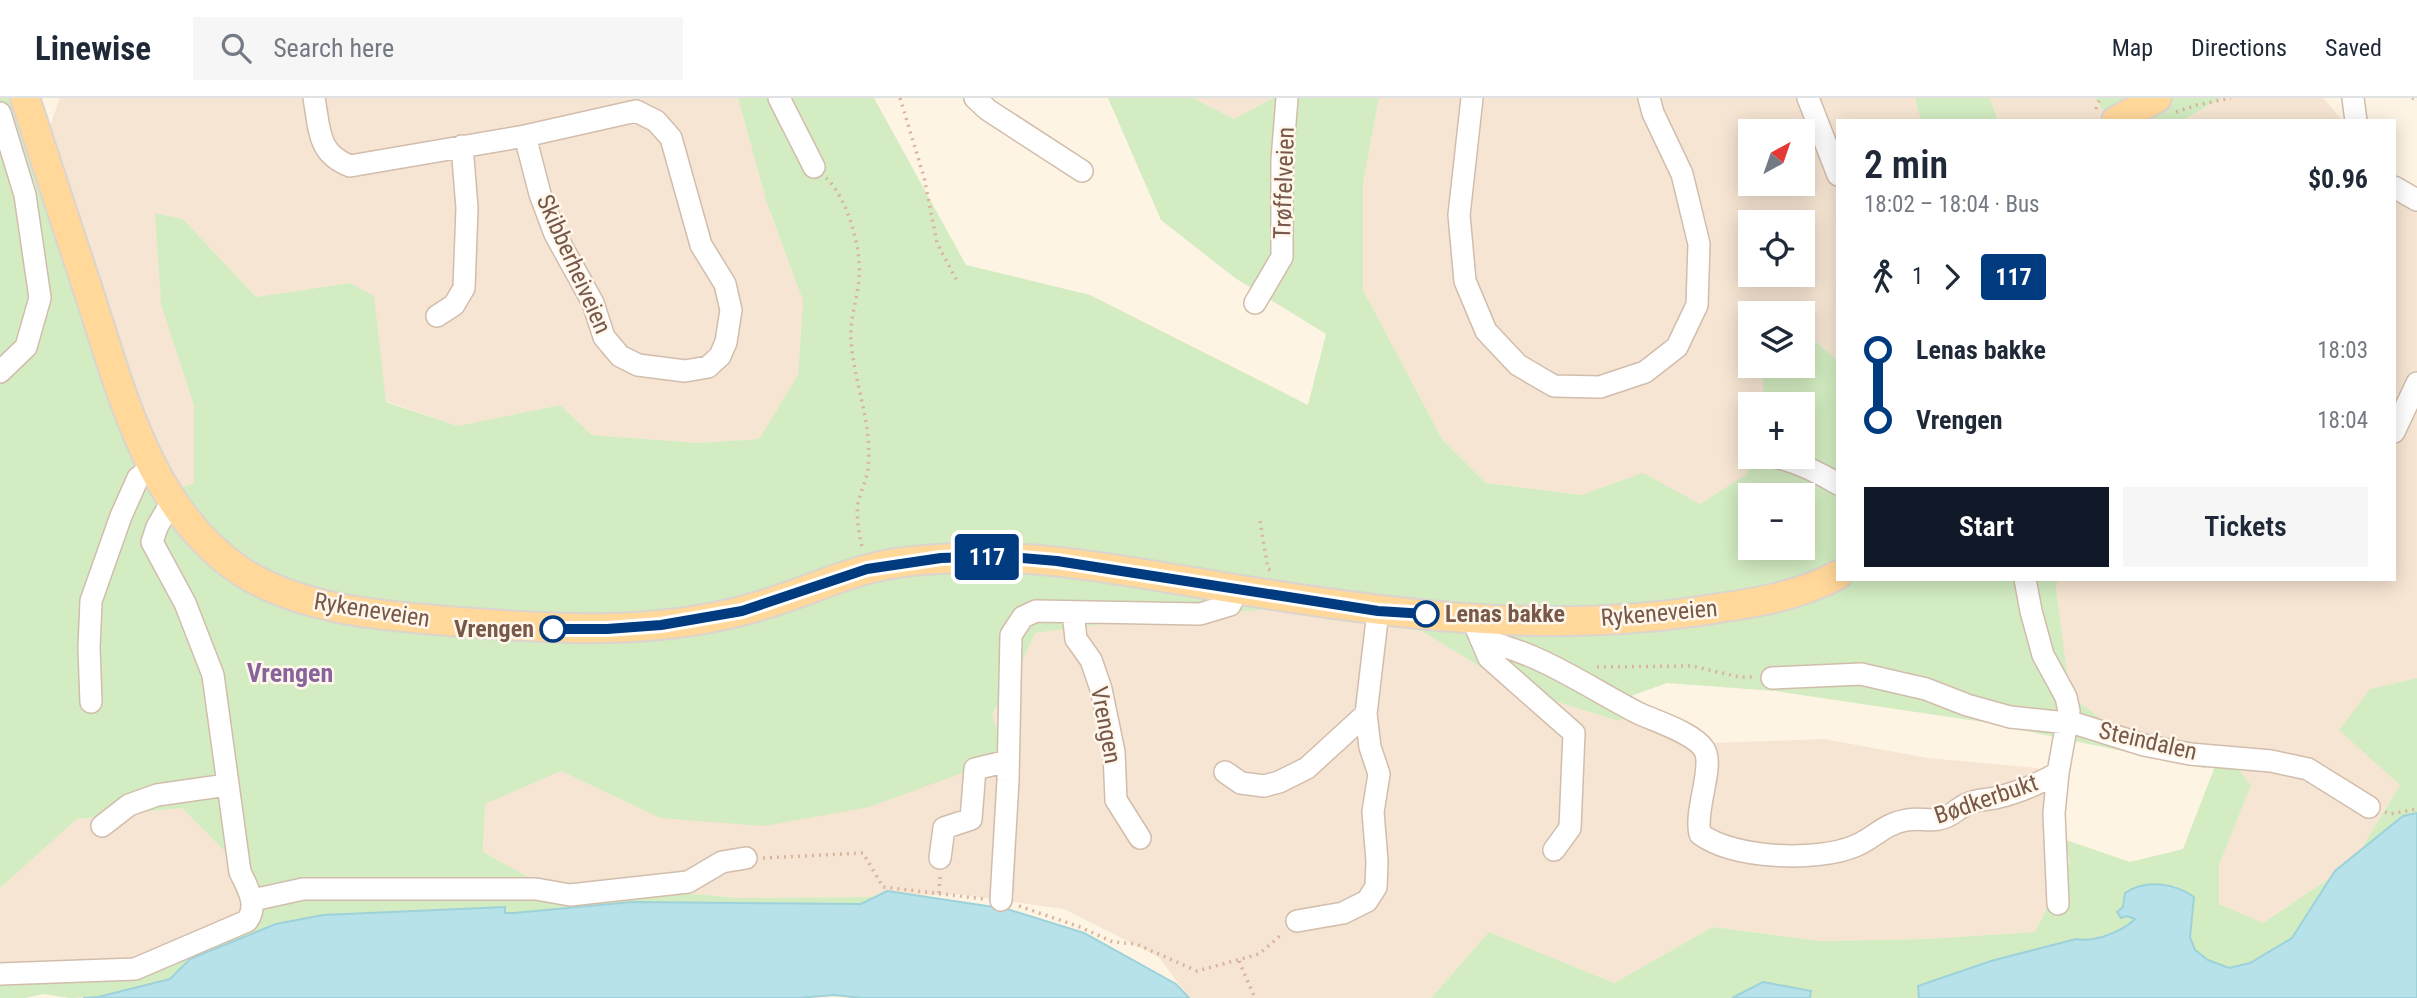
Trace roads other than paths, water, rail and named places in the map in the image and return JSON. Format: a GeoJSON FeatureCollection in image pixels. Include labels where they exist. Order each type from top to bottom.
{"type":"FeatureCollection","features":[{"type":"Feature","properties":{"kind":"main road","name":"Rykeneveien"},"geometry":{"type":"LineString","coordinates":[[25,98],[125,402],[152,467],[190,526],[220,556],[245,574],[270,587],[303,599],[340,608],[421,619],[555,629],[607,629],[661,625],[742,611],[867,569],[941,558],[998,556],[1057,561],[1478,629],[1668,615],[1748,604],[1795,593],[1836,576]]}},
{"type":"Feature","properties":{"kind":"main road"},"geometry":{"type":"LineString","coordinates":[[2121,110],[2165,106]]}},
{"type":"Feature","properties":{"kind":"street","name":"Skibberheiveien"},"geometry":{"type":"LineString","coordinates":[[314,98],[323,145],[335,160],[350,166],[525,136],[636,111],[656,121],[671,138],[701,245],[725,284],[730,310],[726,342],[720,356],[708,367],[685,371],[638,365],[620,356],[604,337],[593,303],[555,234],[540,194],[525,136]]}},
{"type":"Feature","properties":{"kind":"street"},"geometry":{"type":"LineString","coordinates":[[779,98],[814,166]]}},
{"type":"Feature","properties":{"kind":"street"},"geometry":{"type":"LineString","coordinates":[[975,98],[988,110],[1082,171]]}},
{"type":"Feature","properties":{"kind":"street","name":"Trøffelveien"},"geometry":{"type":"LineString","coordinates":[[1255,303],[1282,257],[1282,160],[1287,98]]}},
{"type":"Feature","properties":{"kind":"street"},"geometry":{"type":"LineString","coordinates":[[1472,98],[1459,215],[1465,281],[1486,331],[1518,365],[1554,386],[1600,387],[1645,372],[1676,347],[1697,305],[1699,243],[1682,174],[1653,113],[1650,98]]}},
{"type":"Feature","properties":{"kind":"street"},"geometry":{"type":"LineString","coordinates":[[1808,98],[1836,170]]}},
{"type":"Feature","properties":{"kind":"street"},"geometry":{"type":"LineString","coordinates":[[2353,98],[2356,119]]}},
{"type":"Feature","properties":{"kind":"street"},"geometry":{"type":"LineString","coordinates":[[0,113],[25,195],[40,298],[26,347],[0,372]]}},
{"type":"Feature","properties":{"kind":"street"},"geometry":{"type":"LineString","coordinates":[[437,316],[454,305],[464,288],[467,208],[462,146]]}},
{"type":"Feature","properties":{"kind":"street"},"geometry":{"type":"LineString","coordinates":[[2396,188],[2417,200]]}},
{"type":"Feature","properties":{"kind":"street"},"geometry":{"type":"LineString","coordinates":[[2396,428],[2417,383]]}},
{"type":"Feature","properties":{"kind":"street"},"geometry":{"type":"LineString","coordinates":[[91,702],[89,648],[92,601],[121,516],[138,478],[152,467]]}},
{"type":"Feature","properties":{"kind":"street"},"geometry":{"type":"LineString","coordinates":[[1809,469],[1836,483]]}},
{"type":"Feature","properties":{"kind":"street"},"geometry":{"type":"LineString","coordinates":[[0,974],[140,968],[247,921],[251,916],[253,900],[240,872],[213,675],[185,603],[152,542],[162,515],[172,501]]}},
{"type":"Feature","properties":{"kind":"street","name":"Steindalen"},"geometry":{"type":"LineString","coordinates":[[2025,581],[2043,655],[2066,697],[2067,724],[2077,724],[2144,745],[2178,752],[2271,761],[2308,769],[2369,807]]}},
{"type":"Feature","properties":{"kind":"street"},"geometry":{"type":"LineString","coordinates":[[1001,901],[1011,635],[1023,617],[1036,611],[1200,614],[1230,605],[1237,590]]}},
{"type":"Feature","properties":{"kind":"street"},"geometry":{"type":"LineString","coordinates":[[1297,921],[1343,913],[1367,901],[1376,887],[1373,812],[1379,774],[1370,747],[1366,714],[1378,611]]}},
{"type":"Feature","properties":{"kind":"street","name":"Vrengen"},"geometry":{"type":"LineString","coordinates":[[1073,612],[1076,639],[1091,660],[1101,689],[1114,752],[1116,800],[1140,838]]}},
{"type":"Feature","properties":{"kind":"street"},"geometry":{"type":"LineString","coordinates":[[1478,629],[1489,658],[1574,733],[1570,828],[1554,850]]}},
{"type":"Feature","properties":{"kind":"street","name":"Bødkerbukt"},"geometry":{"type":"LineString","coordinates":[[1478,629],[1503,645],[1560,668],[1637,712],[1690,737],[1704,749],[1708,766],[1697,820],[1700,834],[1712,843],[1745,852],[1782,856],[1836,853],[1859,845],[1886,826],[1909,819],[1935,820],[1950,817],[1968,803],[2028,789],[2058,773],[2067,724]]}},
{"type":"Feature","properties":{"kind":"street"},"geometry":{"type":"LineString","coordinates":[[1772,678],[1861,674],[1926,689],[1967,705],[2010,717],[2060,721],[2067,724]]}},
{"type":"Feature","properties":{"kind":"street"},"geometry":{"type":"LineString","coordinates":[[1224,772],[1241,783],[1264,786],[1279,782],[1307,768],[1366,714]]}},
{"type":"Feature","properties":{"kind":"street"},"geometry":{"type":"LineString","coordinates":[[940,859],[944,828],[971,818],[975,769],[1008,761]]}},
{"type":"Feature","properties":{"kind":"street"},"geometry":{"type":"LineString","coordinates":[[2058,773],[2054,813],[2058,904]]}},
{"type":"Feature","properties":{"kind":"street"},"geometry":{"type":"LineString","coordinates":[[102,826],[129,805],[157,794],[228,785]]}},
{"type":"Feature","properties":{"kind":"street"},"geometry":{"type":"LineString","coordinates":[[253,900],[303,888],[536,889],[570,895],[688,882],[722,862],[746,858]]}},
{"type":"Feature","properties":{"kind":"water"},"geometry":{"type":"Polygon","coordinates":[[[2417,813],[2417,998],[1919,998],[1918,986],[1991,961],[2076,939],[2099,938],[2116,932],[2135,919],[2127,916],[2121,918],[2117,912],[2123,907],[2125,893],[2151,884],[2178,888],[2194,897],[2190,937],[2195,950],[2208,960],[2229,968],[2250,963],[2292,938],[2335,871],[2403,816],[2417,813]]]}},
{"type":"Feature","properties":{"kind":"water"},"geometry":{"type":"Polygon","coordinates":[[[887,891],[1007,909],[1084,933],[1176,984],[1189,998],[862,998],[834,995],[797,998],[83,998],[98,997],[170,979],[190,959],[276,924],[323,915],[505,907],[505,913],[514,913],[632,902],[861,904],[887,891]]]}},
{"type":"Feature","properties":{"kind":"water"},"geometry":{"type":"Polygon","coordinates":[[[1763,982],[1811,991],[1810,998],[1732,998],[1763,982]]]}},
{"type":"Feature","properties":{"kind":"place","name":"Lenas bakke"},"geometry":{"type":"Point","coordinates":[1426,614]}},
{"type":"Feature","properties":{"kind":"place","name":"Vrengen"},"geometry":{"type":"Point","coordinates":[553,629]}},
{"type":"Feature","properties":{"kind":"district","name":"Vrengen"},"geometry":{"type":"Point","coordinates":[290,673]}}]}
